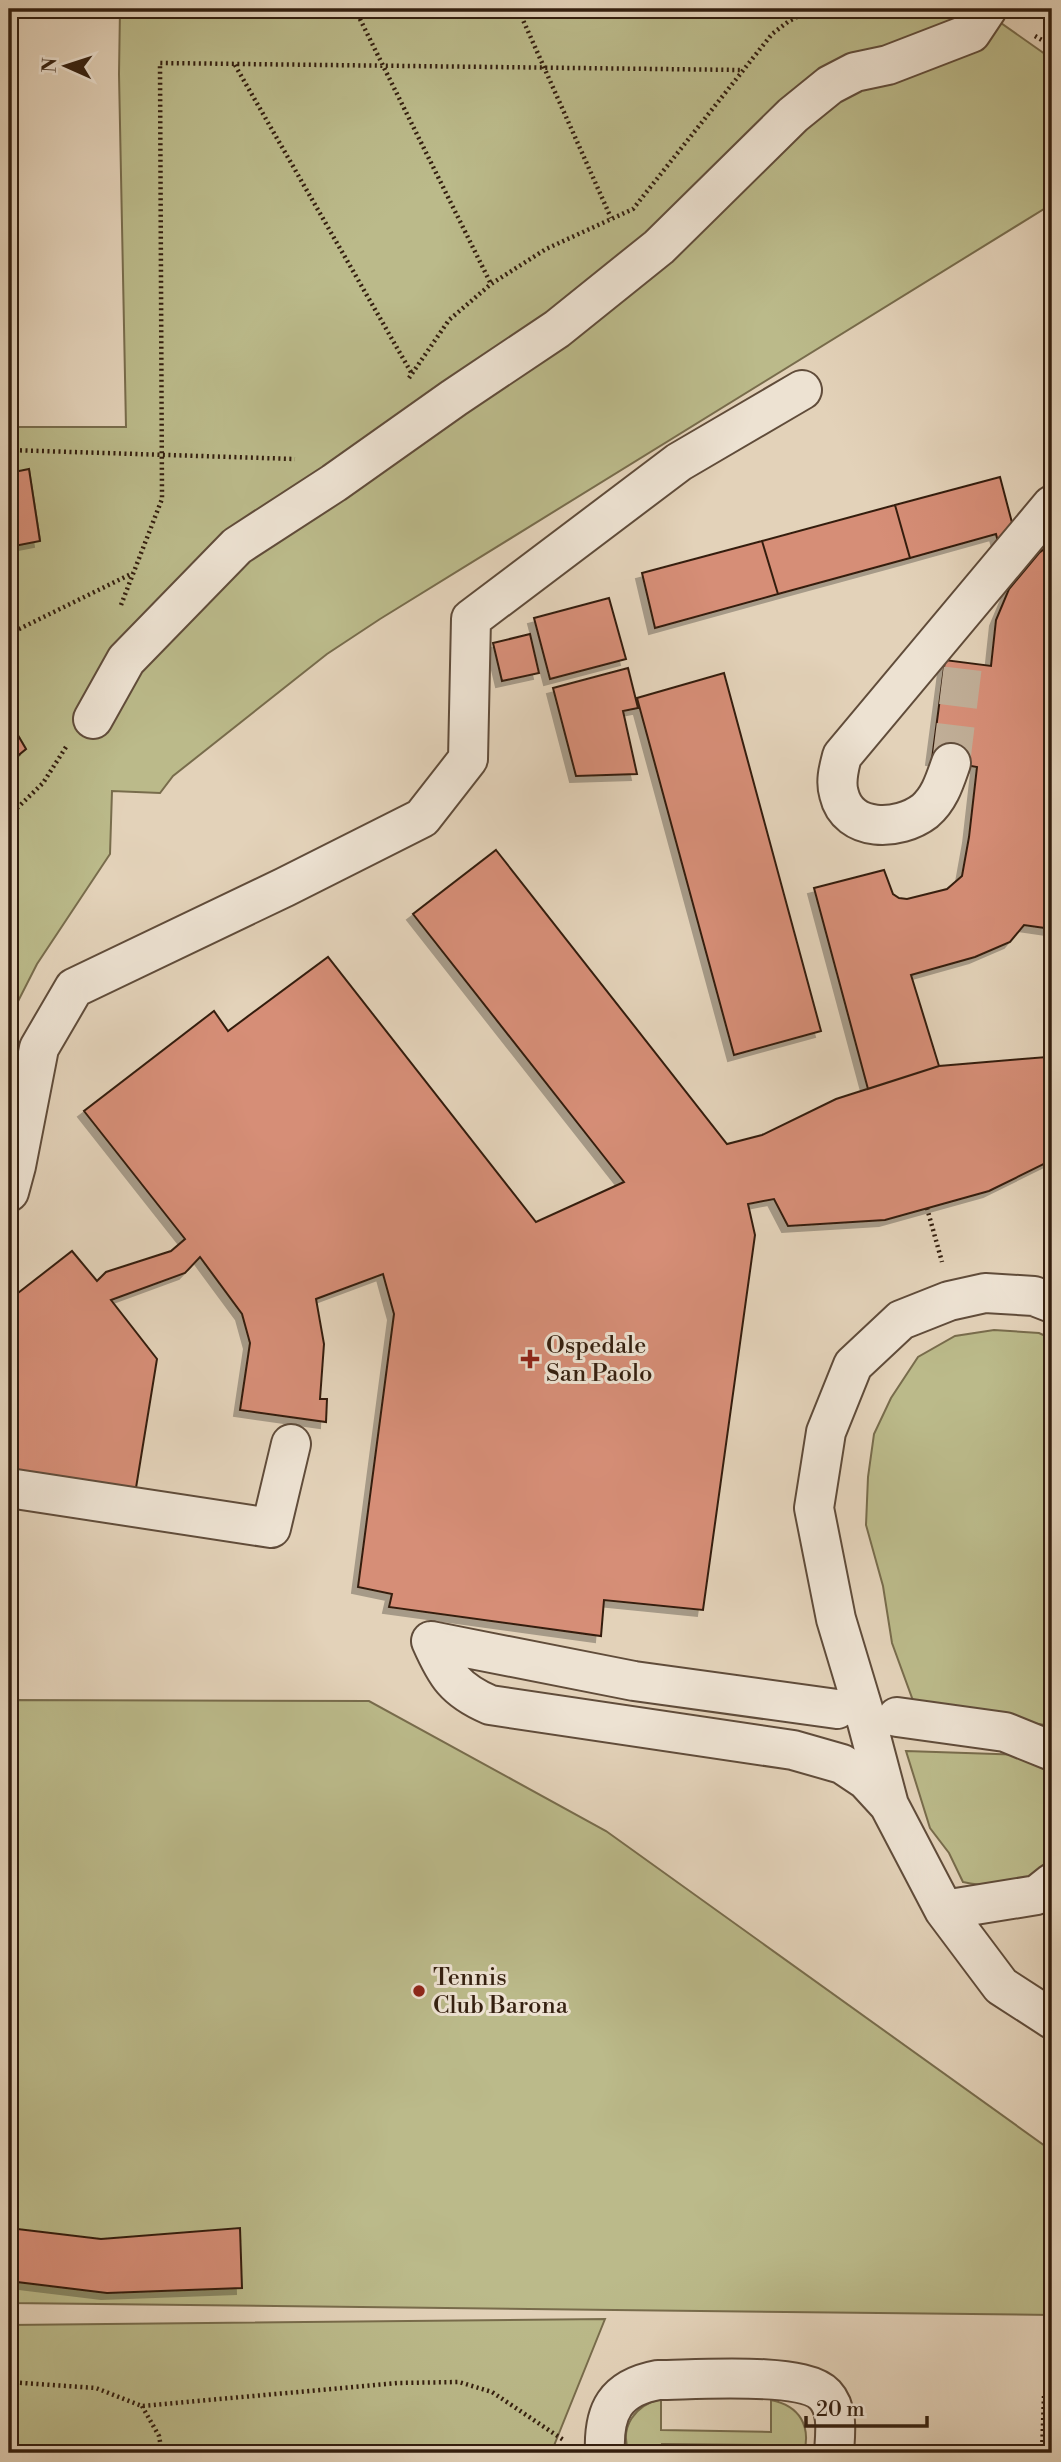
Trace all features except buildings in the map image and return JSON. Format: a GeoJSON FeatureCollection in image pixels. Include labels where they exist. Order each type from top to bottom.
{"type":"FeatureCollection","features":[{"type":"Feature","properties":{"kind":"lane"},"geometry":{"type":"LineString","coordinates":[[83,727],[125,660],[237,545],[334,484],[454,398],[558,329],[659,247],[793,115],[830,85],[855,72],[888,65],[971,33],[987,9]]}},
{"type":"Feature","properties":{"kind":"lane"},"geometry":{"type":"LineString","coordinates":[[9,1192],[39,1048],[74,988],[422,818],[468,759],[471,619],[679,462],[802,390]]}},
{"type":"Feature","properties":{"kind":"lane"},"geometry":{"type":"LineString","coordinates":[[951,763],[940,793],[926,810],[907,821],[870,825],[846,810],[839,796],[837,780],[842,756],[1052,505]]}},
{"type":"Feature","properties":{"kind":"lane"},"geometry":{"type":"LineString","coordinates":[[964,657],[971,601]]}},
{"type":"Feature","properties":{"kind":"lane"},"geometry":{"type":"LineString","coordinates":[[1052,1303],[1034,1296],[985,1293],[949,1301],[901,1320],[853,1366],[825,1432],[814,1508],[836,1619],[889,1805],[944,1910],[1001,1986],[1052,2019]]}},
{"type":"Feature","properties":{"kind":"lane"},"geometry":{"type":"LineString","coordinates":[[9,1488],[271,1528],[291,1444]]}},
{"type":"Feature","properties":{"kind":"lane"},"geometry":{"type":"LineString","coordinates":[[837,1709],[634,1681],[431,1641],[444,1670],[468,1696],[490,1705],[793,1750],[842,1764],[866,1780],[889,1805]]}},
{"type":"Feature","properties":{"kind":"lane"},"geometry":{"type":"LineString","coordinates":[[897,1717],[1005,1732],[1052,1751]]}},
{"type":"Feature","properties":{"kind":"lane"},"geometry":{"type":"LineString","coordinates":[[944,1910],[1037,1895],[1052,1883]]}},
{"type":"Feature","properties":{"kind":"lane"},"geometry":{"type":"LineString","coordinates":[[588,2449],[604,2434],[610,2410],[623,2394],[641,2383],[658,2380],[783,2380],[807,2384],[825,2395],[833,2410],[836,2428],[834,2453]]}},
{"type":"Feature","properties":{"kind":"path"},"geometry":{"type":"LineString","coordinates":[[355,9],[491,284]]}},
{"type":"Feature","properties":{"kind":"path"},"geometry":{"type":"LineString","coordinates":[[404,384],[449,320],[491,284],[546,248],[633,209],[772,34],[789,21],[813,9]]}},
{"type":"Feature","properties":{"kind":"path"},"geometry":{"type":"LineString","coordinates":[[519,11],[611,218]]}},
{"type":"Feature","properties":{"kind":"path"},"geometry":{"type":"LineString","coordinates":[[1035,36],[1052,46]]}},
{"type":"Feature","properties":{"kind":"path"},"geometry":{"type":"LineString","coordinates":[[119,610],[162,499],[160,63],[742,70]]}},
{"type":"Feature","properties":{"kind":"path"},"geometry":{"type":"LineString","coordinates":[[235,64],[412,374]]}},
{"type":"Feature","properties":{"kind":"path"},"geometry":{"type":"LineString","coordinates":[[9,450],[296,460]]}},
{"type":"Feature","properties":{"kind":"path"},"geometry":{"type":"LineString","coordinates":[[9,634],[134,573]]}},
{"type":"Feature","properties":{"kind":"path"},"geometry":{"type":"LineString","coordinates":[[9,816],[43,783],[83,727]]}},
{"type":"Feature","properties":{"kind":"path"},"geometry":{"type":"LineString","coordinates":[[9,2382],[96,2388],[142,2406],[398,2383],[459,2382],[492,2392],[588,2449]]}},
{"type":"Feature","properties":{"kind":"path"},"geometry":{"type":"LineString","coordinates":[[1042,2453],[1044,2396]]}},
{"type":"Feature","properties":{"kind":"path"},"geometry":{"type":"LineString","coordinates":[[142,2406],[159,2436],[162,2453]]}},
{"type":"Feature","properties":{"kind":"shaded area"},"geometry":{"type":"Polygon","coordinates":[[[120,9],[981,9],[1052,59],[1052,204],[380,619],[327,654],[173,776],[160,793],[112,791],[110,854],[37,964],[9,1019],[9,763],[26,749],[9,720],[9,547],[40,540],[29,470],[9,473],[9,427],[126,427],[120,9]]]}},
{"type":"Feature","properties":{"kind":"shaded area"},"geometry":{"type":"Polygon","coordinates":[[[994,1330],[1039,1333],[1052,1339],[1052,1726],[915,1706],[892,1643],[883,1586],[866,1525],[868,1477],[874,1434],[891,1398],[918,1357],[955,1336],[994,1330]]]}},
{"type":"Feature","properties":{"kind":"shaded area","name":"Tennis Club Barona"},"geometry":{"type":"Polygon","coordinates":[[[9,1700],[369,1701],[606,1831],[1052,2151],[1052,2315],[9,2303],[9,1700]]]}},
{"type":"Feature","properties":{"kind":"shaded area"},"geometry":{"type":"Polygon","coordinates":[[[906,1751],[1024,1755],[1052,1769],[1052,1866],[1009,1884],[963,1882],[949,1853],[930,1828],[906,1751]]]}},
{"type":"Feature","properties":{"kind":"shaded area"},"geometry":{"type":"Polygon","coordinates":[[[605,2319],[551,2453],[9,2453],[9,2325],[605,2319]]]}},
{"type":"Feature","properties":{"kind":"shaded area"},"geometry":{"type":"Polygon","coordinates":[[[661,2399],[661,2430],[771,2432],[771,2400],[781,2403],[796,2412],[801,2419],[806,2434],[804,2453],[771,2453],[771,2445],[662,2444],[661,2453],[629,2453],[626,2434],[632,2418],[644,2406],[661,2399]]]}},
{"type":"Feature","properties":{"kind":"tunnel"},"geometry":{"type":"LineString","coordinates":[[951,763],[964,657]]}},
{"type":"Feature","properties":{"kind":"place","name":"Ospedale San Paolo"},"geometry":{"type":"Point","coordinates":[530,1359]}},
{"type":"Feature","properties":{"kind":"place","name":"Tennis Club Barona"},"geometry":{"type":"Point","coordinates":[419,1991]}}]}
